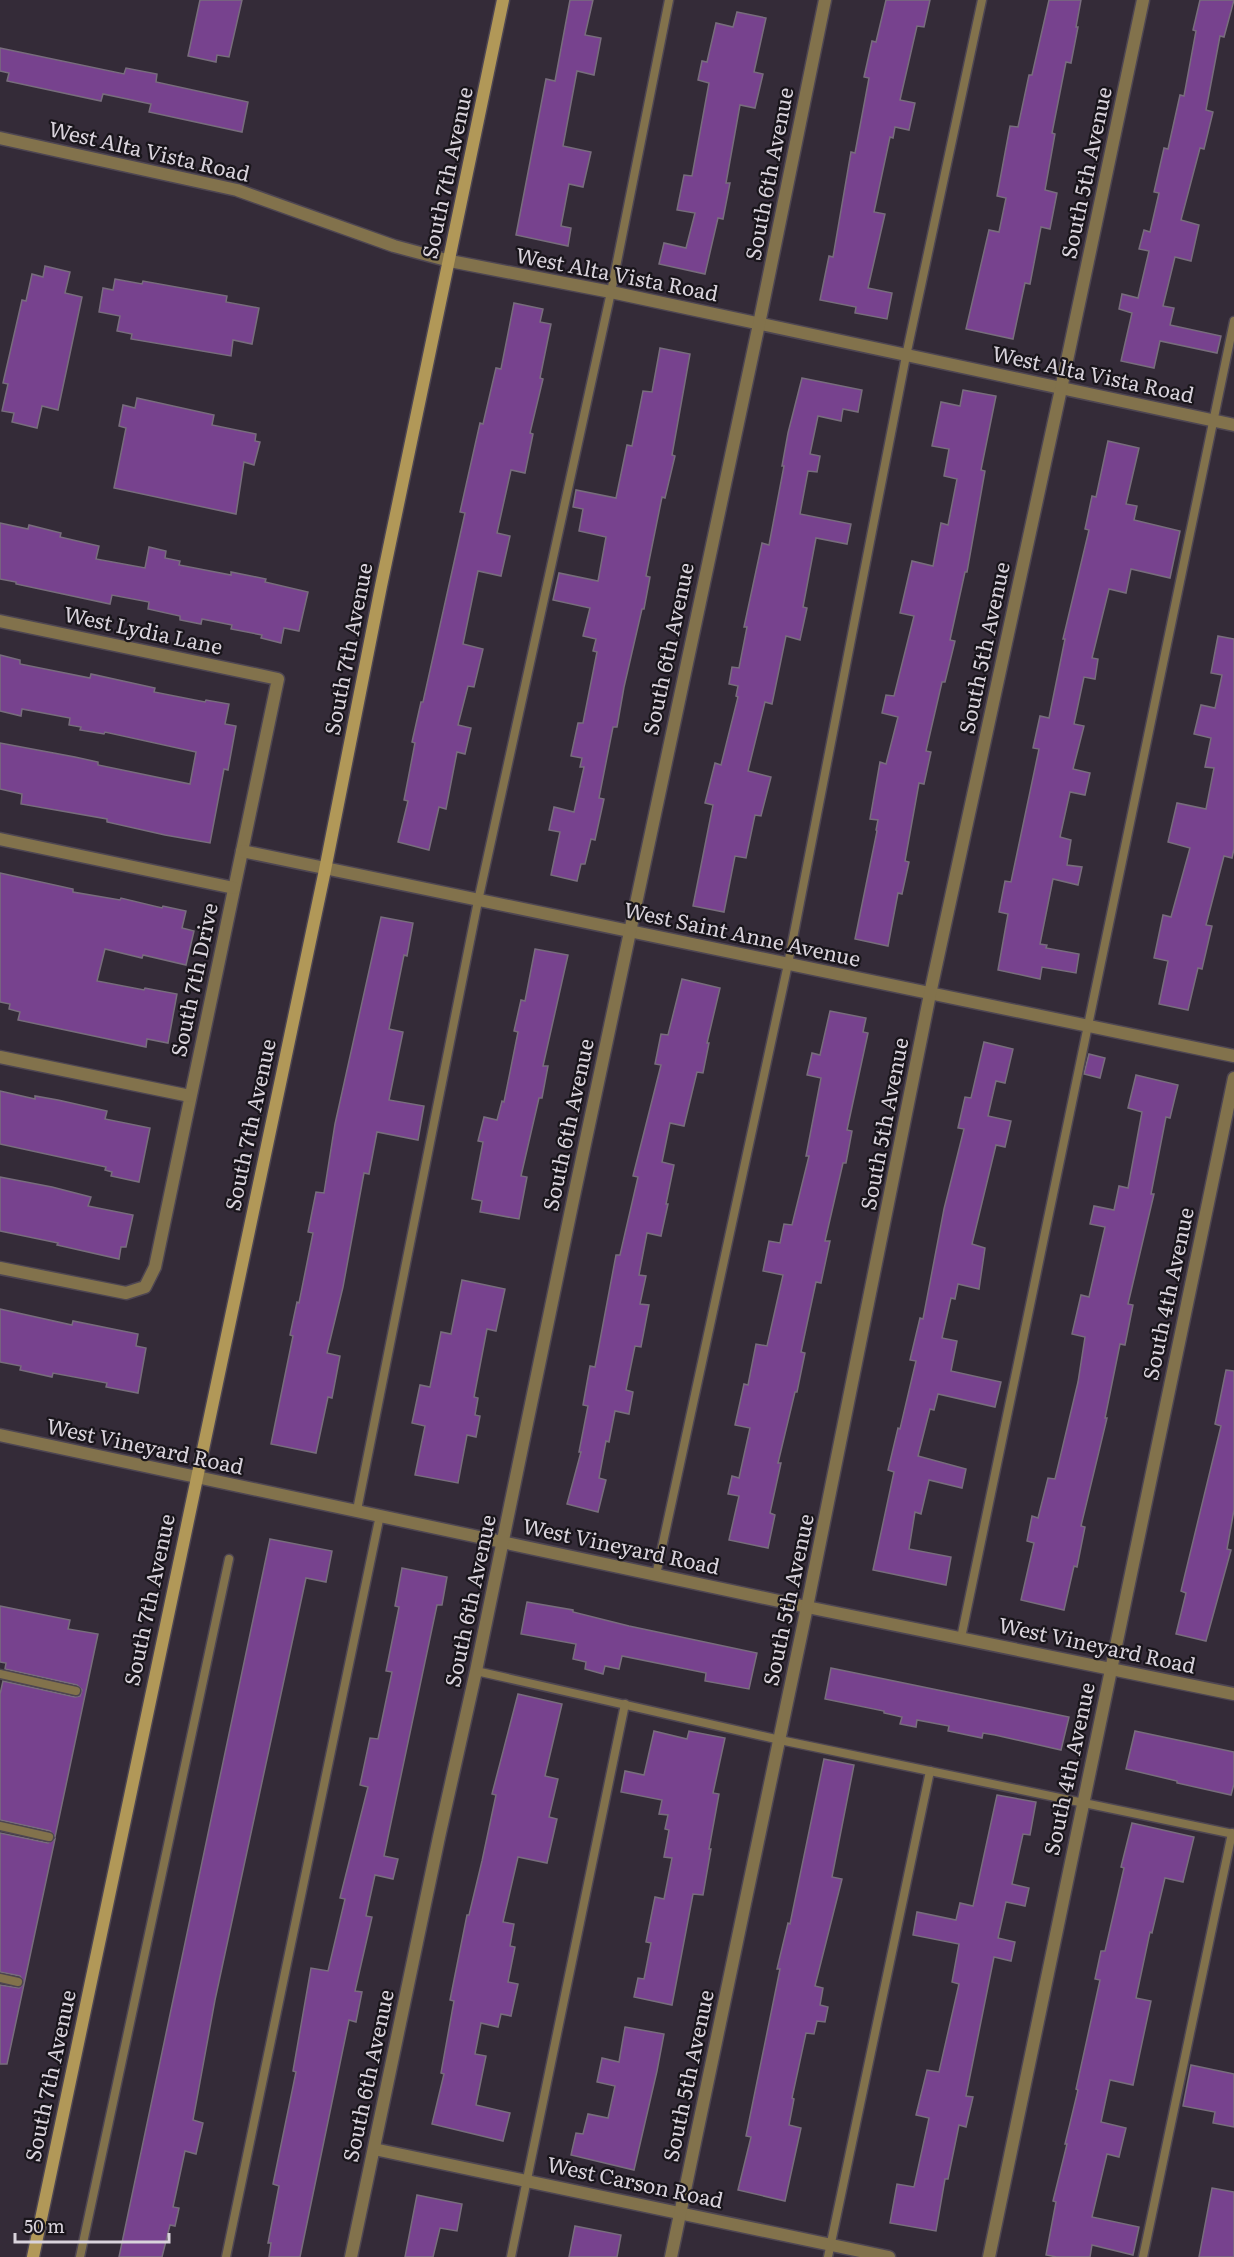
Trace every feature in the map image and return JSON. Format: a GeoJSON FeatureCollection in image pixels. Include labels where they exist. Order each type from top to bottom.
{"type":"FeatureCollection","features":[{"type":"Feature","properties":{"kind":"main road","name":"South 7th Avenue"},"geometry":{"type":"LineString","coordinates":[[33,2257],[195,1478],[325,870],[381,586],[503,0]]}},
{"type":"Feature","properties":{"kind":"street","name":"South 6th Avenue"},"geometry":{"type":"LineString","coordinates":[[351,2257],[504,1541],[629,932],[759,324],[825,0]]}},
{"type":"Feature","properties":{"kind":"street","name":"South 5th Avenue"},"geometry":{"type":"LineString","coordinates":[[670,2257],[780,1740],[930,994],[1143,0]]}},
{"type":"Feature","properties":{"kind":"street","name":"West Alta Vista Road"},"geometry":{"type":"LineString","coordinates":[[0,138],[237,190],[394,246],[450,261],[611,292],[1234,425]]}},
{"type":"Feature","properties":{"kind":"street","name":"West Lydia Lane"},"geometry":{"type":"LineString","coordinates":[[0,621],[278,679]]}},
{"type":"Feature","properties":{"kind":"street","name":"South 7th Drive"},"geometry":{"type":"LineString","coordinates":[[0,1268],[126,1293],[145,1287],[154,1267],[278,679]]}},
{"type":"Feature","properties":{"kind":"street"},"geometry":{"type":"LineString","coordinates":[[0,839],[234,888]]}},
{"type":"Feature","properties":{"kind":"street","name":"West Saint Anne Avenue"},"geometry":{"type":"LineString","coordinates":[[242,851],[325,870],[1234,1056]]}},
{"type":"Feature","properties":{"kind":"street"},"geometry":{"type":"LineString","coordinates":[[0,1057],[190,1096]]}},
{"type":"Feature","properties":{"kind":"street","name":"South 4th Avenue"},"geometry":{"type":"LineString","coordinates":[[989,2257],[1234,1078]]}},
{"type":"Feature","properties":{"kind":"street","name":"West Vineyard Road"},"geometry":{"type":"LineString","coordinates":[[0,1435],[807,1607],[1234,1694]]}},
{"type":"Feature","properties":{"kind":"street","name":"West Carson Road"},"geometry":{"type":"LineString","coordinates":[[374,2149],[680,2212],[830,2251],[889,2257]]}},
{"type":"Feature","properties":{"kind":"lane"},"geometry":{"type":"LineString","coordinates":[[357,1510],[478,901],[611,292],[669,0]]}},
{"type":"Feature","properties":{"kind":"lane"},"geometry":{"type":"LineString","coordinates":[[656,1575],[788,964],[906,356],[982,0]]}},
{"type":"Feature","properties":{"kind":"lane"},"geometry":{"type":"LineString","coordinates":[[961,1638],[1234,321]]}},
{"type":"Feature","properties":{"kind":"lane"},"geometry":{"type":"LineString","coordinates":[[226,2257],[380,1515]]}},
{"type":"Feature","properties":{"kind":"lane"},"geometry":{"type":"LineString","coordinates":[[80,2257],[229,1558]]}},
{"type":"Feature","properties":{"kind":"lane"},"geometry":{"type":"LineString","coordinates":[[476,1671],[780,1740],[1233,1834],[1143,2257]]}},
{"type":"Feature","properties":{"kind":"lane"},"geometry":{"type":"LineString","coordinates":[[0,1674],[76,1691]]}},
{"type":"Feature","properties":{"kind":"lane"},"geometry":{"type":"LineString","coordinates":[[511,2257],[625,1704]]}},
{"type":"Feature","properties":{"kind":"lane"},"geometry":{"type":"LineString","coordinates":[[830,2251],[930,1771]]}},
{"type":"Feature","properties":{"kind":"lane"},"geometry":{"type":"LineString","coordinates":[[0,1826],[49,1837]]}},
{"type":"Feature","properties":{"kind":"lane"},"geometry":{"type":"LineString","coordinates":[[0,1978],[18,1982]]}},
{"type":"Feature","properties":{"kind":"building"},"geometry":{"type":"Polygon","coordinates":[[[200,0],[242,0],[229,57],[217,55],[216,62],[188,56],[200,0]]]}},
{"type":"Feature","properties":{"kind":"building"},"geometry":{"type":"Polygon","coordinates":[[[570,0],[593,0],[585,35],[601,38],[594,75],[577,71],[563,146],[591,152],[583,187],[569,184],[561,226],[571,228],[568,246],[516,235],[546,79],[555,81],[570,0]]]}},
{"type":"Feature","properties":{"kind":"building"},"geometry":{"type":"Polygon","coordinates":[[[886,0],[930,0],[924,27],[917,26],[900,100],[915,103],[909,130],[895,127],[893,138],[890,137],[874,212],[885,214],[868,288],[892,293],[887,319],[855,313],[856,307],[820,300],[829,256],[833,257],[851,152],[855,153],[869,78],[864,77],[872,41],[876,42],[886,0]]]}},
{"type":"Feature","properties":{"kind":"building"},"geometry":{"type":"Polygon","coordinates":[[[1049,0],[1081,0],[1071,63],[1066,62],[1052,133],[1055,134],[1045,190],[1057,193],[1050,229],[1041,227],[1030,284],[1025,283],[1013,339],[966,329],[989,230],[999,232],[1006,198],[997,196],[1010,126],[1018,127],[1049,0]]]}},
{"type":"Feature","properties":{"kind":"building"},"geometry":{"type":"Polygon","coordinates":[[[1200,0],[1234,0],[1224,37],[1220,36],[1206,110],[1213,112],[1204,149],[1200,148],[1181,220],[1199,225],[1191,261],[1175,257],[1163,306],[1174,308],[1170,325],[1221,336],[1217,353],[1160,341],[1154,368],[1121,361],[1132,313],[1119,309],[1122,294],[1138,298],[1149,251],[1139,249],[1144,230],[1150,232],[1159,193],[1154,192],[1164,148],[1168,149],[1180,95],[1184,96],[1196,31],[1193,30],[1200,0]]]}},
{"type":"Feature","properties":{"kind":"building"},"geometry":{"type":"Polygon","coordinates":[[[737,12],[766,18],[754,72],[763,74],[755,108],[740,105],[726,183],[730,183],[723,219],[718,218],[705,274],[659,264],[664,243],[686,248],[695,213],[677,210],[684,175],[692,176],[709,83],[698,80],[702,61],[707,62],[716,23],[733,27],[737,12]]]}},
{"type":"Feature","properties":{"kind":"building"},"geometry":{"type":"Polygon","coordinates":[[[0,48],[124,74],[126,68],[157,74],[156,82],[248,102],[242,132],[149,112],[151,104],[103,94],[101,101],[7,81],[9,73],[0,71],[0,48]]]}},
{"type":"Feature","properties":{"kind":"building"},"geometry":{"type":"Polygon","coordinates":[[[45,266],[70,272],[65,293],[82,297],[58,410],[42,406],[37,428],[12,422],[14,413],[2,411],[8,384],[3,383],[22,300],[26,301],[32,274],[43,277],[45,266]]]}},
{"type":"Feature","properties":{"kind":"building"},"geometry":{"type":"Polygon","coordinates":[[[115,279],[142,284],[143,281],[227,296],[226,302],[259,308],[252,344],[233,340],[231,356],[131,339],[132,334],[117,331],[120,316],[99,312],[103,288],[113,290],[115,279]]]}},
{"type":"Feature","properties":{"kind":"building"},"geometry":{"type":"Polygon","coordinates":[[[514,303],[543,309],[540,322],[551,324],[540,378],[543,379],[530,433],[533,434],[525,473],[511,470],[497,533],[510,536],[501,576],[478,571],[463,644],[483,649],[474,687],[468,686],[458,725],[471,728],[465,754],[457,752],[446,809],[439,807],[429,850],[398,842],[408,801],[404,800],[415,743],[412,742],[465,513],[460,512],[480,423],[483,424],[496,368],[501,369],[514,303]]]}},
{"type":"Feature","properties":{"kind":"building"},"geometry":{"type":"Polygon","coordinates":[[[660,348],[690,354],[672,455],[675,456],[665,498],[662,497],[646,576],[650,577],[644,609],[642,609],[624,687],[617,727],[613,727],[599,798],[604,799],[595,840],[591,839],[585,864],[581,864],[577,881],[551,875],[560,832],[549,830],[554,807],[574,812],[584,767],[580,767],[582,758],[571,756],[578,723],[583,723],[597,652],[593,651],[596,639],[583,636],[590,608],[553,600],[559,573],[598,581],[606,537],[579,531],[583,509],[573,507],[576,490],[616,498],[627,445],[632,446],[643,391],[652,392],[660,348]]]}},
{"type":"Feature","properties":{"kind":"building"},"geometry":{"type":"Polygon","coordinates":[[[802,378],[862,390],[858,412],[843,409],[841,421],[818,416],[810,454],[820,456],[817,472],[808,471],[800,514],[851,524],[847,544],[816,538],[803,607],[807,608],[800,640],[786,636],[772,704],[765,702],[748,771],[771,777],[761,816],[755,815],[746,858],[735,856],[724,912],[693,906],[713,805],[705,803],[715,763],[721,765],[738,697],[736,696],[738,686],[729,684],[732,667],[739,668],[747,627],[744,627],[762,543],[769,545],[788,433],[802,378]]]}},
{"type":"Feature","properties":{"kind":"building"},"geometry":{"type":"Polygon","coordinates":[[[963,390],[996,396],[981,470],[985,471],[967,572],[965,572],[950,640],[955,641],[945,682],[942,682],[926,751],[931,752],[924,784],[919,783],[905,861],[909,862],[902,894],[898,893],[888,946],[855,939],[877,831],[878,820],[870,819],[880,762],[886,764],[898,717],[882,713],[886,695],[894,696],[914,616],[900,613],[912,561],[933,566],[941,523],[948,525],[957,479],[944,476],[949,449],[932,446],[941,402],[960,406],[963,390]]]}},
{"type":"Feature","properties":{"kind":"building"},"geometry":{"type":"Polygon","coordinates":[[[137,398],[214,415],[212,425],[256,434],[255,441],[260,442],[254,465],[244,462],[236,514],[114,488],[126,428],[119,426],[123,405],[135,408],[137,398]]]}},
{"type":"Feature","properties":{"kind":"building"},"geometry":{"type":"Polygon","coordinates":[[[1108,441],[1139,448],[1126,504],[1137,506],[1134,520],[1180,531],[1170,578],[1131,569],[1126,593],[1109,589],[1092,658],[1098,659],[1095,679],[1084,677],[1074,724],[1084,726],[1073,769],[1090,773],[1085,795],[1070,792],[1060,837],[1071,840],[1067,865],[1082,867],[1078,885],[1053,879],[1040,944],[1047,945],[1046,948],[1079,954],[1076,973],[1042,967],[1040,979],[998,970],[1008,914],[999,912],[1005,881],[1011,882],[1039,749],[1033,748],[1040,716],[1049,718],[1065,639],[1063,639],[1089,530],[1085,529],[1092,496],[1096,497],[1108,441]]]}},
{"type":"Feature","properties":{"kind":"building"},"geometry":{"type":"Polygon","coordinates":[[[0,523],[28,529],[29,525],[61,533],[60,537],[99,546],[96,559],[145,568],[149,547],[166,551],[165,558],[180,561],[179,565],[266,579],[265,582],[308,592],[299,631],[284,628],[281,643],[261,638],[262,635],[231,629],[232,625],[202,619],[201,624],[180,620],[180,616],[148,609],[149,602],[112,595],[110,604],[0,579],[0,523]]]}},
{"type":"Feature","properties":{"kind":"building"},"geometry":{"type":"Polygon","coordinates":[[[1218,636],[1234,639],[1234,849],[1232,858],[1224,856],[1206,925],[1212,926],[1202,969],[1198,968],[1188,1010],[1159,1004],[1168,961],[1154,958],[1163,915],[1171,917],[1190,848],[1168,842],[1177,803],[1206,809],[1214,768],[1205,767],[1211,738],[1194,734],[1201,705],[1215,708],[1222,675],[1211,673],[1218,636]]]}},
{"type":"Feature","properties":{"kind":"building"},"geometry":{"type":"Polygon","coordinates":[[[0,655],[20,660],[20,664],[90,678],[91,674],[155,688],[154,692],[205,702],[206,700],[229,704],[225,724],[236,726],[228,770],[224,769],[210,843],[107,822],[107,819],[21,804],[22,794],[0,789],[0,743],[75,757],[98,762],[98,765],[190,784],[196,752],[105,732],[104,734],[80,730],[81,727],[69,725],[70,718],[22,709],[21,716],[0,711],[0,655]]]}},
{"type":"Feature","properties":{"kind":"building"},"geometry":{"type":"Polygon","coordinates":[[[0,873],[73,889],[73,892],[120,900],[121,898],[186,911],[182,928],[194,931],[186,965],[105,949],[97,981],[177,994],[168,1043],[147,1039],[146,1047],[18,1020],[20,1012],[9,1009],[10,1004],[0,1002],[0,873]]]}},
{"type":"Feature","properties":{"kind":"building"},"geometry":{"type":"Polygon","coordinates":[[[381,917],[413,923],[389,1029],[403,1032],[389,1100],[424,1106],[418,1140],[377,1132],[369,1174],[364,1173],[343,1287],[327,1353],[340,1356],[332,1398],[328,1397],[316,1453],[271,1444],[293,1336],[290,1335],[313,1233],[308,1232],[316,1192],[324,1193],[335,1124],[381,917]]]}},
{"type":"Feature","properties":{"kind":"building"},"geometry":{"type":"Polygon","coordinates":[[[535,949],[568,955],[543,1066],[548,1066],[542,1098],[539,1098],[521,1176],[527,1177],[519,1219],[480,1212],[482,1201],[472,1199],[483,1142],[478,1141],[484,1117],[497,1120],[502,1101],[504,1102],[518,1032],[514,1031],[521,1000],[525,1001],[535,949]]]}},
{"type":"Feature","properties":{"kind":"building"},"geometry":{"type":"Polygon","coordinates":[[[682,979],[720,988],[707,1043],[709,1043],[703,1073],[697,1072],[684,1126],[670,1123],[662,1162],[674,1165],[666,1204],[668,1204],[661,1236],[647,1233],[639,1275],[646,1276],[640,1304],[649,1305],[641,1347],[635,1346],[626,1390],[633,1392],[629,1414],[615,1411],[609,1442],[606,1441],[599,1478],[606,1480],[598,1512],[567,1504],[581,1452],[579,1452],[588,1406],[583,1405],[590,1366],[595,1367],[616,1255],[620,1255],[638,1177],[633,1176],[661,1065],[655,1064],[661,1034],[668,1035],[682,979]]]}},
{"type":"Feature","properties":{"kind":"building"},"geometry":{"type":"Polygon","coordinates":[[[830,1011],[866,1018],[863,1032],[868,1033],[847,1130],[852,1131],[846,1163],[843,1163],[825,1241],[830,1241],[821,1283],[816,1282],[801,1352],[805,1353],[797,1392],[795,1392],[778,1463],[781,1463],[770,1513],[775,1515],[768,1548],[729,1540],[739,1496],[728,1494],[732,1476],[739,1478],[750,1428],[735,1425],[744,1384],[748,1385],[756,1344],[767,1346],[783,1275],[763,1271],[769,1241],[780,1243],[784,1224],[792,1225],[809,1156],[806,1156],[821,1078],[807,1075],[812,1053],[820,1055],[830,1011]]]}},
{"type":"Feature","properties":{"kind":"building"},"geometry":{"type":"Polygon","coordinates":[[[984,1042],[1013,1049],[1005,1083],[996,1081],[988,1116],[1011,1121],[1005,1147],[996,1145],[972,1244],[985,1248],[979,1289],[958,1284],[955,1299],[951,1298],[942,1338],[957,1341],[951,1371],[1001,1382],[995,1407],[938,1394],[934,1410],[930,1409],[918,1456],[966,1469],[962,1488],[929,1480],[921,1514],[915,1512],[909,1549],[951,1557],[946,1585],[873,1570],[894,1472],[888,1470],[916,1361],[910,1360],[920,1318],[923,1319],[944,1209],[964,1129],[958,1128],[965,1097],[971,1098],[984,1042]]]}},
{"type":"Feature","properties":{"kind":"building"},"geometry":{"type":"Polygon","coordinates":[[[1089,1054],[1105,1058],[1100,1078],[1084,1074],[1089,1054]]]}},
{"type":"Feature","properties":{"kind":"building"},"geometry":{"type":"Polygon","coordinates":[[[1136,1075],[1178,1085],[1170,1118],[1166,1117],[1151,1194],[1154,1194],[1128,1304],[1133,1305],[1125,1345],[1120,1344],[1105,1418],[1107,1418],[1081,1526],[1085,1527],[1077,1567],[1074,1566],[1064,1610],[1021,1600],[1034,1543],[1027,1541],[1032,1516],[1038,1518],[1048,1478],[1055,1479],[1078,1382],[1085,1337],[1072,1334],[1081,1295],[1089,1297],[1105,1227],[1090,1224],[1094,1206],[1114,1210],[1119,1186],[1128,1188],[1142,1112],[1128,1108],[1136,1075]]]}},
{"type":"Feature","properties":{"kind":"building"},"geometry":{"type":"Polygon","coordinates":[[[0,1091],[35,1099],[35,1096],[58,1100],[107,1111],[105,1119],[150,1128],[139,1182],[111,1176],[112,1172],[105,1170],[106,1167],[0,1144],[0,1091]]]}},
{"type":"Feature","properties":{"kind":"building"},"geometry":{"type":"Polygon","coordinates":[[[0,1177],[91,1197],[88,1206],[133,1215],[126,1247],[121,1247],[119,1259],[0,1231],[0,1177]]]}},
{"type":"Feature","properties":{"kind":"building"},"geometry":{"type":"Polygon","coordinates":[[[462,1280],[505,1289],[496,1331],[487,1329],[474,1397],[478,1398],[475,1415],[480,1416],[476,1437],[467,1435],[458,1483],[415,1475],[425,1426],[412,1423],[420,1385],[430,1387],[441,1332],[451,1334],[462,1280]]]}},
{"type":"Feature","properties":{"kind":"building"},"geometry":{"type":"Polygon","coordinates":[[[0,1309],[72,1325],[73,1321],[138,1334],[136,1346],[146,1348],[138,1393],[106,1387],[107,1383],[53,1373],[52,1377],[20,1370],[21,1366],[0,1362],[0,1309]]]}},
{"type":"Feature","properties":{"kind":"building"},"geometry":{"type":"Polygon","coordinates":[[[1226,1370],[1234,1371],[1234,1510],[1227,1549],[1231,1550],[1206,1641],[1176,1634],[1186,1593],[1181,1591],[1221,1426],[1215,1424],[1226,1370]]]}},
{"type":"Feature","properties":{"kind":"building"},"geometry":{"type":"Polygon","coordinates":[[[270,1539],[332,1551],[326,1582],[306,1578],[215,2000],[193,2120],[203,2123],[196,2154],[185,2151],[173,2207],[179,2208],[175,2226],[170,2225],[162,2257],[119,2257],[270,1539]]]}},
{"type":"Feature","properties":{"kind":"building"},"geometry":{"type":"Polygon","coordinates":[[[402,1568],[447,1577],[442,1605],[437,1605],[384,1856],[398,1859],[393,1879],[375,1875],[366,1916],[372,1917],[355,1991],[362,1992],[356,2022],[349,2020],[300,2257],[269,2257],[271,2243],[268,2243],[279,2186],[273,2184],[296,2072],[293,2071],[311,1968],[328,1971],[345,1899],[340,1898],[368,1787],[360,1785],[370,1738],[378,1739],[392,1672],[386,1671],[399,1607],[395,1606],[402,1568]]]}},
{"type":"Feature","properties":{"kind":"building"},"geometry":{"type":"Polygon","coordinates":[[[527,1602],[573,1610],[573,1612],[629,1626],[757,1653],[749,1689],[705,1681],[706,1673],[622,1656],[619,1669],[605,1666],[603,1674],[585,1669],[586,1662],[573,1659],[576,1644],[521,1634],[527,1602]]]}},
{"type":"Feature","properties":{"kind":"building"},"geometry":{"type":"Polygon","coordinates":[[[0,1606],[70,1620],[68,1629],[98,1634],[55,1837],[50,1831],[0,1820],[0,1694],[3,1681],[75,1697],[80,1696],[82,1690],[77,1685],[5,1669],[6,1663],[0,1662],[0,1606]]]}},
{"type":"Feature","properties":{"kind":"building"},"geometry":{"type":"Polygon","coordinates":[[[831,1668],[1069,1717],[1061,1750],[995,1735],[983,1733],[982,1738],[948,1731],[949,1726],[917,1720],[916,1727],[900,1724],[902,1717],[884,1713],[884,1711],[825,1699],[831,1668]]]}},
{"type":"Feature","properties":{"kind":"building"},"geometry":{"type":"Polygon","coordinates":[[[518,1694],[562,1704],[545,1776],[558,1779],[549,1817],[557,1819],[547,1863],[518,1857],[503,1922],[514,1924],[510,1946],[515,1947],[508,1982],[518,1984],[511,2016],[501,2014],[498,2027],[481,2023],[475,2054],[486,2056],[476,2105],[510,2113],[503,2141],[432,2124],[444,2074],[441,2073],[454,2001],[450,2000],[467,1915],[469,1915],[496,1795],[492,1794],[518,1694]]]}},
{"type":"Feature","properties":{"kind":"building"},"geometry":{"type":"Polygon","coordinates":[[[654,1731],[687,1739],[689,1731],[725,1738],[713,1793],[719,1794],[703,1895],[693,1894],[672,2005],[634,1997],[638,1978],[644,1979],[651,1943],[646,1942],[655,1897],[664,1899],[672,1858],[664,1857],[669,1830],[665,1829],[668,1815],[659,1814],[662,1800],[621,1792],[625,1771],[644,1775],[654,1731]]]}},
{"type":"Feature","properties":{"kind":"building"},"geometry":{"type":"Polygon","coordinates":[[[1135,1731],[1234,1752],[1234,1784],[1231,1795],[1126,1769],[1135,1731]]]}},
{"type":"Feature","properties":{"kind":"building"},"geometry":{"type":"Polygon","coordinates":[[[824,1759],[854,1765],[832,1877],[842,1879],[815,1986],[823,1988],[820,2005],[828,2007],[825,2022],[817,2021],[814,2034],[806,2033],[792,2098],[794,2099],[789,2125],[801,2128],[785,2201],[738,2190],[751,2137],[746,2136],[780,1969],[777,1969],[788,1923],[790,1924],[824,1759]]]}},
{"type":"Feature","properties":{"kind":"building"},"geometry":{"type":"Polygon","coordinates":[[[997,1795],[1036,1802],[1030,1835],[1023,1834],[1012,1884],[1029,1888],[1025,1906],[1006,1902],[998,1938],[1015,1942],[1011,1961],[994,1957],[966,2096],[973,2097],[966,2127],[959,2125],[948,2179],[945,2179],[936,2231],[890,2223],[897,2184],[914,2187],[929,2118],[916,2115],[927,2070],[939,2072],[959,1984],[952,1982],[959,1944],[913,1935],[917,1912],[956,1920],[960,1903],[973,1906],[997,1795]]]}},
{"type":"Feature","properties":{"kind":"building"},"geometry":{"type":"Polygon","coordinates":[[[1132,1823],[1194,1837],[1183,1882],[1165,1878],[1152,1933],[1150,1932],[1136,1998],[1151,2001],[1133,2085],[1110,2080],[1101,2122],[1126,2128],[1119,2157],[1107,2154],[1092,2217],[1139,2227],[1133,2255],[1092,2245],[1090,2257],[1046,2255],[1056,2202],[1053,2201],[1067,2144],[1065,2144],[1078,2090],[1076,2089],[1100,1980],[1095,1979],[1101,1951],[1105,1951],[1132,1823]]]}},
{"type":"Feature","properties":{"kind":"building"},"geometry":{"type":"Polygon","coordinates":[[[0,1833],[48,1843],[55,1839],[7,2064],[0,2064],[0,1985],[19,1988],[24,1983],[20,1976],[0,1972],[0,1833]]]}},
{"type":"Feature","properties":{"kind":"building"},"geometry":{"type":"Polygon","coordinates":[[[625,2027],[664,2034],[634,2170],[571,2155],[576,2133],[583,2134],[588,2114],[608,2118],[615,2086],[597,2082],[602,2058],[619,2062],[625,2027]]]}},
{"type":"Feature","properties":{"kind":"building"},"geometry":{"type":"Polygon","coordinates":[[[1191,2065],[1234,2074],[1234,2127],[1213,2123],[1215,2112],[1183,2106],[1191,2065]]]}},
{"type":"Feature","properties":{"kind":"building"},"geometry":{"type":"Polygon","coordinates":[[[1212,2188],[1234,2192],[1234,2257],[1199,2257],[1212,2188]]]}},
{"type":"Feature","properties":{"kind":"building"},"geometry":{"type":"Polygon","coordinates":[[[417,2195],[462,2204],[457,2231],[440,2228],[433,2257],[405,2257],[417,2195]]]}},
{"type":"Feature","properties":{"kind":"building"},"geometry":{"type":"Polygon","coordinates":[[[575,2226],[621,2235],[617,2257],[569,2257],[575,2226]]]}}]}
